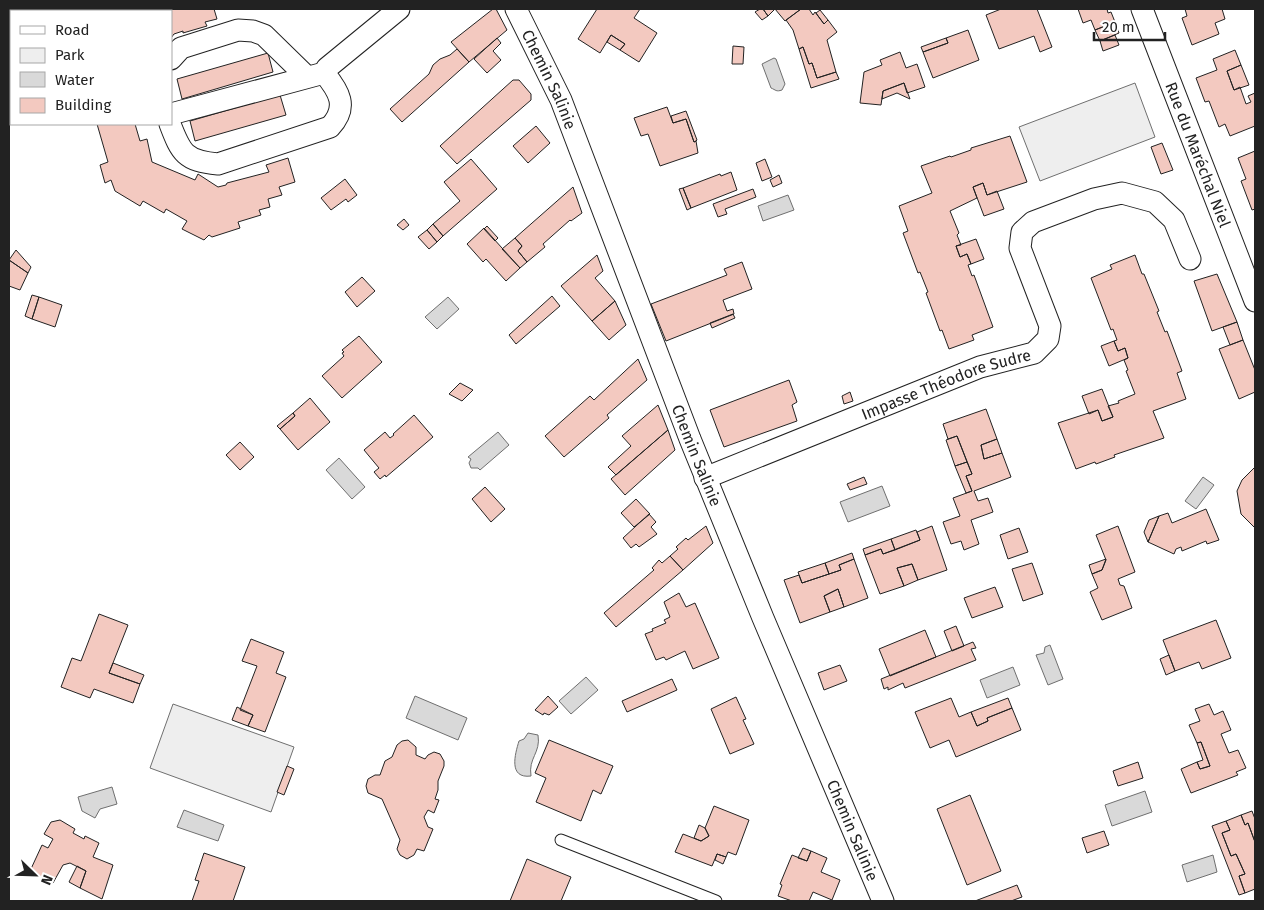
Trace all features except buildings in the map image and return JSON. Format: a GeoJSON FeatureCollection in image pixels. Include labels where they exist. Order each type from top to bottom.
{"type":"FeatureCollection","features":[{"type":"Feature","properties":{"kind":"street"},"geometry":{"type":"LineString","coordinates":[[172,114],[315,74],[327,68],[399,9]]}},
{"type":"Feature","properties":{"kind":"street","name":"Chemin Salinie"},"geometry":{"type":"LineString","coordinates":[[516,9],[561,100],[705,478],[884,901]]}},
{"type":"Feature","properties":{"kind":"street","name":"Rue du Maréchal Niel"},"geometry":{"type":"LineString","coordinates":[[1142,9],[1255,301]]}},
{"type":"Feature","properties":{"kind":"street"},"geometry":{"type":"LineString","coordinates":[[170,125],[179,147],[189,157],[202,163],[218,164],[330,127],[337,120],[340,106],[337,88],[315,74],[264,35],[253,31],[238,30],[181,48],[172,58]]}},
{"type":"Feature","properties":{"kind":"street","name":"Impasse Théodore Sudre"},"geometry":{"type":"LineString","coordinates":[[705,478],[980,367],[1034,353],[1048,339],[1050,326],[1020,248],[1022,232],[1033,222],[1094,199],[1122,193],[1155,202],[1174,220],[1190,260]]}},
{"type":"Feature","properties":{"kind":"lane"},"geometry":{"type":"LineString","coordinates":[[561,840],[716,901]]}},
{"type":"Feature","properties":{"kind":"green space"},"geometry":{"type":"Polygon","coordinates":[[[1135,83],[1155,137],[1040,181],[1019,127],[1135,83]]]}},
{"type":"Feature","properties":{"kind":"green space"},"geometry":{"type":"Polygon","coordinates":[[[173,704],[294,747],[271,812],[150,768],[173,704]]]}},
{"type":"Feature","properties":{"kind":"water"},"geometry":{"type":"Polygon","coordinates":[[[774,58],[785,84],[780,91],[771,88],[762,64],[774,58]]]}},
{"type":"Feature","properties":{"kind":"water"},"geometry":{"type":"Polygon","coordinates":[[[788,195],[794,210],[763,221],[758,206],[788,195]]]}},
{"type":"Feature","properties":{"kind":"water"},"geometry":{"type":"Polygon","coordinates":[[[448,297],[459,309],[437,329],[425,317],[448,297]]]}},
{"type":"Feature","properties":{"kind":"water"},"geometry":{"type":"Polygon","coordinates":[[[498,432],[509,445],[480,470],[478,468],[471,468],[469,463],[471,459],[468,457],[498,432]]]}},
{"type":"Feature","properties":{"kind":"water"},"geometry":{"type":"Polygon","coordinates":[[[339,458],[365,487],[352,499],[326,470],[339,458]]]}},
{"type":"Feature","properties":{"kind":"water"},"geometry":{"type":"Polygon","coordinates":[[[1203,477],[1214,485],[1196,509],[1185,501],[1203,477]]]}},
{"type":"Feature","properties":{"kind":"water"},"geometry":{"type":"Polygon","coordinates":[[[882,486],[890,506],[848,522],[840,502],[882,486]]]}},
{"type":"Feature","properties":{"kind":"water"},"geometry":{"type":"Polygon","coordinates":[[[1050,645],[1063,679],[1048,685],[1036,655],[1044,653],[1045,647],[1050,645]]]}},
{"type":"Feature","properties":{"kind":"water"},"geometry":{"type":"Polygon","coordinates":[[[1013,667],[1020,685],[987,698],[980,680],[1013,667]]]}},
{"type":"Feature","properties":{"kind":"water"},"geometry":{"type":"Polygon","coordinates":[[[586,677],[598,690],[571,714],[559,701],[586,677]]]}},
{"type":"Feature","properties":{"kind":"water"},"geometry":{"type":"Polygon","coordinates":[[[415,696],[467,718],[458,740],[406,718],[415,696]]]}},
{"type":"Feature","properties":{"kind":"water"},"geometry":{"type":"Polygon","coordinates":[[[528,733],[538,735],[538,746],[531,765],[531,776],[524,776],[516,770],[515,759],[519,741],[524,739],[528,733]]]}},
{"type":"Feature","properties":{"kind":"water"},"geometry":{"type":"Polygon","coordinates":[[[112,787],[117,804],[100,809],[95,818],[82,811],[78,797],[112,787]]]}},
{"type":"Feature","properties":{"kind":"water"},"geometry":{"type":"Polygon","coordinates":[[[1145,791],[1152,812],[1112,826],[1105,805],[1145,791]]]}},
{"type":"Feature","properties":{"kind":"water"},"geometry":{"type":"Polygon","coordinates":[[[184,810],[224,825],[218,841],[177,827],[184,810]]]}},
{"type":"Feature","properties":{"kind":"water"},"geometry":{"type":"Polygon","coordinates":[[[1213,855],[1217,872],[1187,882],[1182,865],[1213,855]]]}}]}
